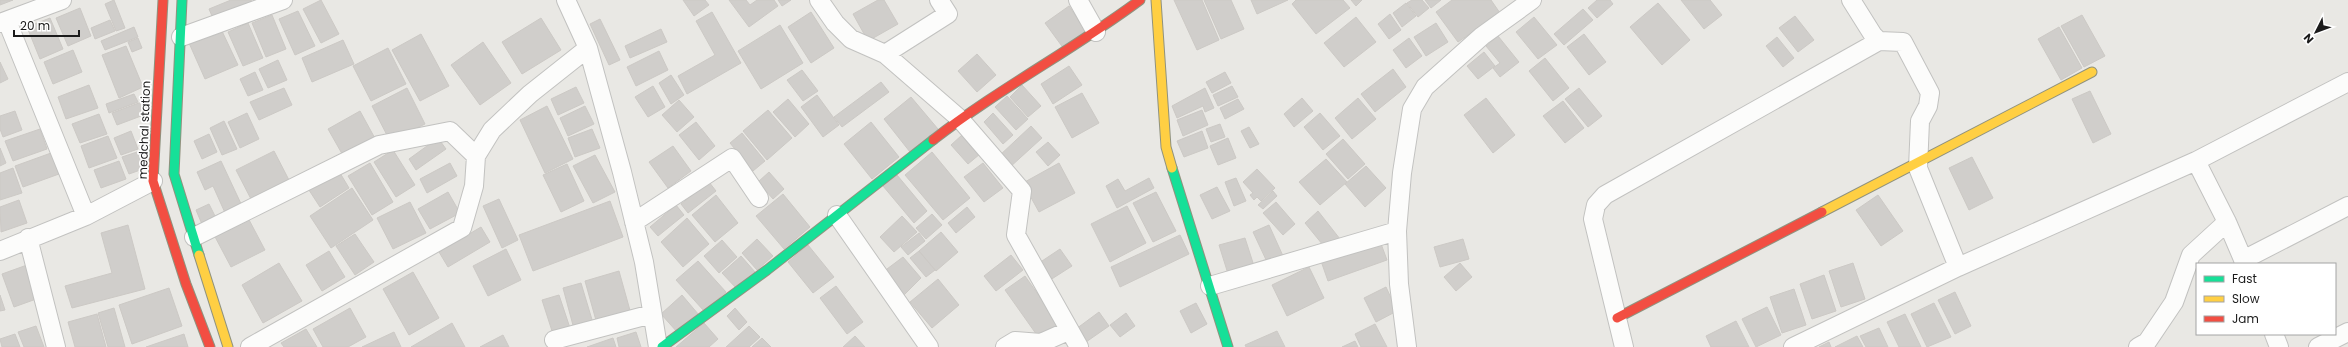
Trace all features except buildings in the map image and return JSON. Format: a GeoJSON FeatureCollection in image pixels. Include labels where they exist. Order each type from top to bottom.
{"type":"FeatureCollection","features":[{"type":"Feature","properties":{"kind":"street"},"geometry":{"type":"LineString","coordinates":[[62,0],[4,22],[86,216]]}},
{"type":"Feature","properties":{"kind":"street","name":"medchal station"},"geometry":{"type":"LineString","coordinates":[[163,0],[153,181],[186,284],[210,347]]}},
{"type":"Feature","properties":{"kind":"street"},"geometry":{"type":"LineString","coordinates":[[182,0],[174,174],[228,347]]}},
{"type":"Feature","properties":{"kind":"street"},"geometry":{"type":"LineString","coordinates":[[181,37],[283,0]]}},
{"type":"Feature","properties":{"kind":"street"},"geometry":{"type":"LineString","coordinates":[[566,0],[588,48],[644,262],[658,347]]}},
{"type":"Feature","properties":{"kind":"street"},"geometry":{"type":"LineString","coordinates":[[819,0],[835,23],[852,39],[885,54],[960,119],[1022,191],[1016,235],[1068,331],[1079,347]]}},
{"type":"Feature","properties":{"kind":"street"},"geometry":{"type":"LineString","coordinates":[[885,54],[948,14],[940,0]]}},
{"type":"Feature","properties":{"kind":"street"},"geometry":{"type":"LineString","coordinates":[[1078,0],[1096,32]]}},
{"type":"Feature","properties":{"kind":"street"},"geometry":{"type":"LineString","coordinates":[[662,347],[767,270],[960,119],[1096,32],[1140,0]]}},
{"type":"Feature","properties":{"kind":"street"},"geometry":{"type":"LineString","coordinates":[[1156,0],[1166,147],[1228,347]]}},
{"type":"Feature","properties":{"kind":"street"},"geometry":{"type":"LineString","coordinates":[[1406,347],[1399,284],[1397,231],[1402,173],[1412,109],[1425,87],[1513,6],[1532,0]]}},
{"type":"Feature","properties":{"kind":"street"},"geometry":{"type":"LineString","coordinates":[[1851,0],[1873,35],[1879,41]]}},
{"type":"Feature","properties":{"kind":"street"},"geometry":{"type":"LineString","coordinates":[[1624,347],[1593,219],[1596,205],[1605,195],[1879,41],[1903,42],[1930,93],[1928,106],[1920,121],[1918,168],[1958,267]]}},
{"type":"Feature","properties":{"kind":"street"},"geometry":{"type":"LineString","coordinates":[[250,347],[462,228],[474,186],[476,156],[492,130],[530,94],[588,48]]}},
{"type":"Feature","properties":{"kind":"street"},"geometry":{"type":"LineString","coordinates":[[1617,318],[2092,72]]}},
{"type":"Feature","properties":{"kind":"street"},"geometry":{"type":"LineString","coordinates":[[1793,347],[1958,267],[2196,161],[2348,82]]}},
{"type":"Feature","properties":{"kind":"street"},"geometry":{"type":"LineString","coordinates":[[194,237],[379,145],[450,131],[476,156]]}},
{"type":"Feature","properties":{"kind":"street"},"geometry":{"type":"LineString","coordinates":[[634,222],[732,158],[759,198]]}},
{"type":"Feature","properties":{"kind":"street"},"geometry":{"type":"LineString","coordinates":[[2196,161],[2227,222],[2244,262],[2348,206]]}},
{"type":"Feature","properties":{"kind":"street"},"geometry":{"type":"LineString","coordinates":[[0,251],[28,238],[86,216],[153,181]]}},
{"type":"Feature","properties":{"kind":"street"},"geometry":{"type":"LineString","coordinates":[[837,215],[929,347]]}},
{"type":"Feature","properties":{"kind":"street"},"geometry":{"type":"LineString","coordinates":[[2138,347],[2147,342],[2174,302],[2191,255],[2227,222]]}},
{"type":"Feature","properties":{"kind":"street"},"geometry":{"type":"LineString","coordinates":[[1210,286],[1397,231]]}},
{"type":"Feature","properties":{"kind":"street"},"geometry":{"type":"LineString","coordinates":[[28,238],[56,347]]}},
{"type":"Feature","properties":{"kind":"street"},"geometry":{"type":"LineString","coordinates":[[554,340],[652,314]]}},
{"type":"Feature","properties":{"kind":"street"},"geometry":{"type":"LineString","coordinates":[[1005,347],[1015,341],[1041,343],[1068,331]]}},
{"type":"Feature","properties":{"kind":"street"},"geometry":{"type":"LineString","coordinates":[[2318,347],[2348,332]]}},
{"type":"Feature","properties":{"kind":"street"},"geometry":{"type":"LineString","coordinates":[[2274,335],[2279,347]]}},
{"type":"Feature","properties":{"kind":"traffic: fast"},"geometry":{"type":"LineString","coordinates":[[182,0],[174,174],[199,255]]}},
{"type":"Feature","properties":{"kind":"traffic: fast"},"geometry":{"type":"LineString","coordinates":[[662,347],[767,270],[933,140]]}},
{"type":"Feature","properties":{"kind":"traffic: fast"},"geometry":{"type":"LineString","coordinates":[[1172,168],[1228,347]]}},
{"type":"Feature","properties":{"kind":"traffic: slow"},"geometry":{"type":"LineString","coordinates":[[1156,0],[1166,147],[1172,168]]}},
{"type":"Feature","properties":{"kind":"traffic: slow"},"geometry":{"type":"LineString","coordinates":[[1822,212],[2092,72]]}},
{"type":"Feature","properties":{"kind":"traffic: slow"},"geometry":{"type":"LineString","coordinates":[[199,255],[228,347]]}},
{"type":"Feature","properties":{"kind":"traffic: jam"},"geometry":{"type":"LineString","coordinates":[[163,0],[153,181],[186,284],[210,347]]}},
{"type":"Feature","properties":{"kind":"traffic: jam"},"geometry":{"type":"LineString","coordinates":[[933,140],[1009,86],[1089,36],[1140,0]]}},
{"type":"Feature","properties":{"kind":"traffic: jam"},"geometry":{"type":"LineString","coordinates":[[1617,318],[1822,212]]}}]}
